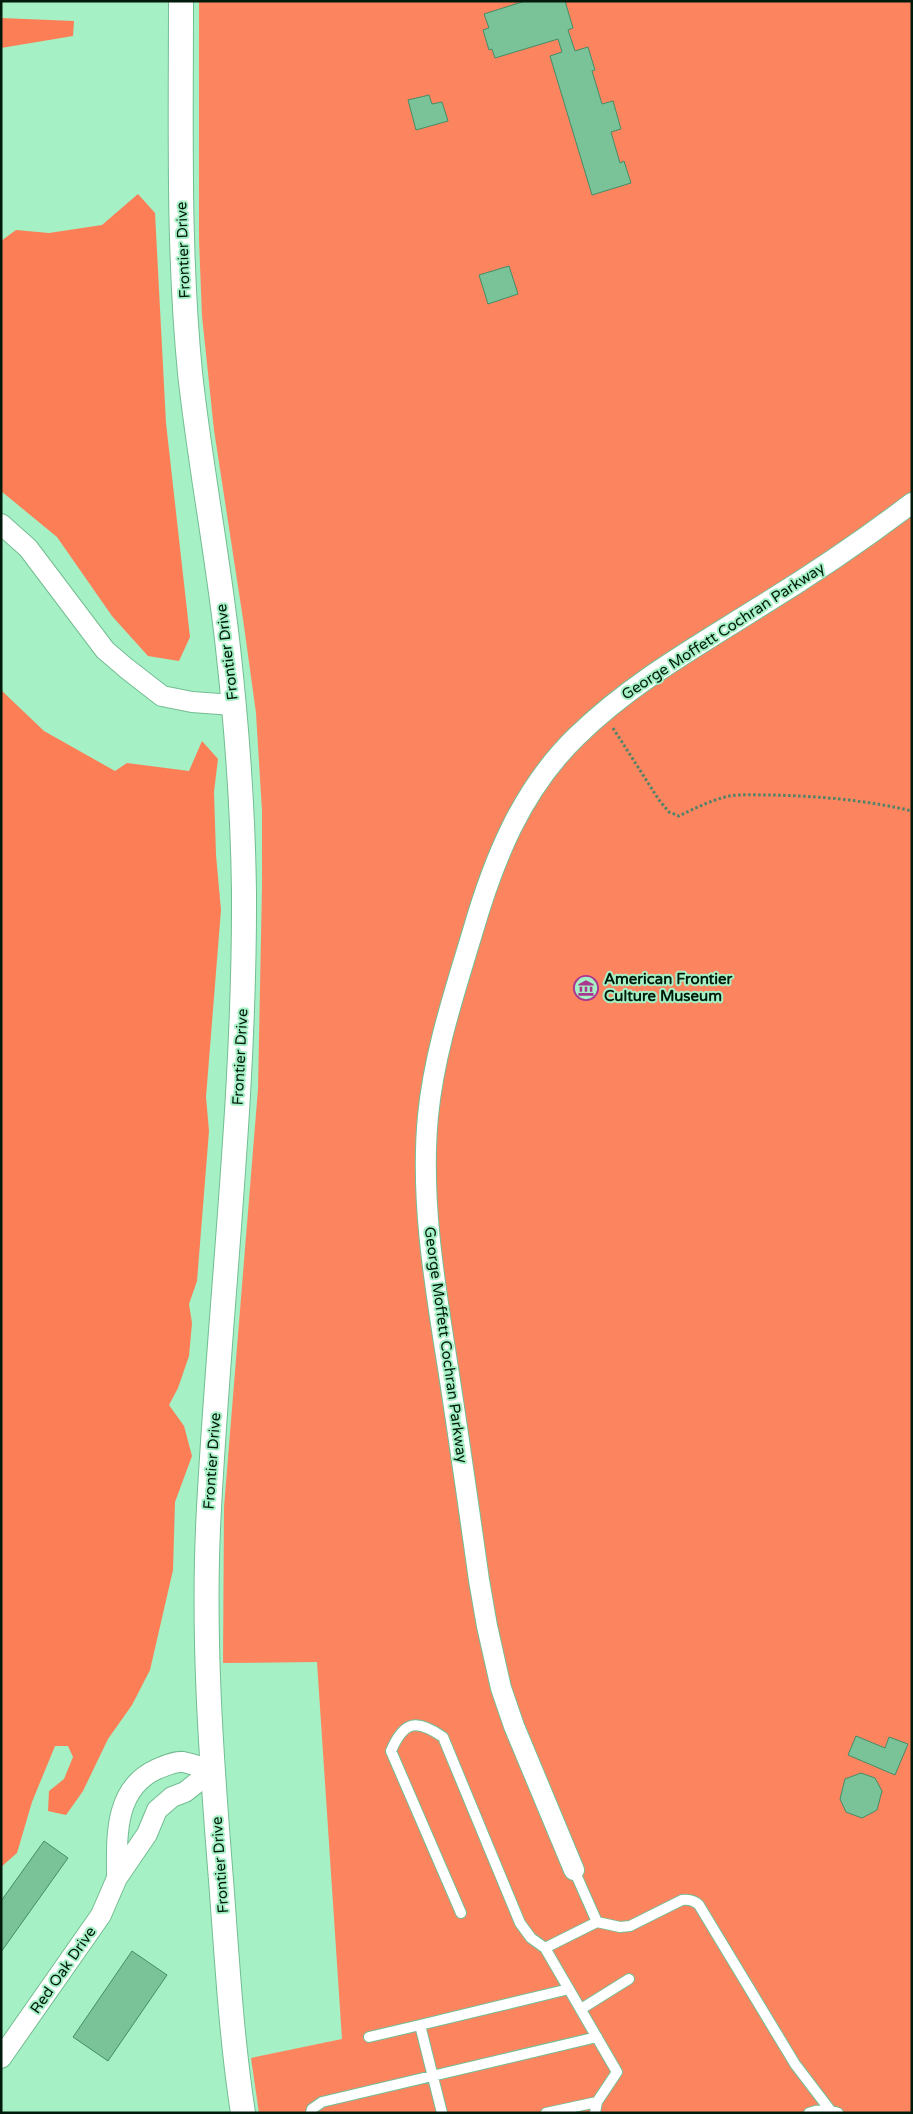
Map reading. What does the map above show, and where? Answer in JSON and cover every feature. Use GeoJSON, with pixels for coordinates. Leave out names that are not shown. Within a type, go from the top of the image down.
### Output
{"type":"FeatureCollection","features":[{"type":"Feature","properties":{"kind":"street","name":"Frontier Drive"},"geometry":{"type":"LineString","coordinates":[[181,1],[182,229],[186,321],[200,460],[228,646],[241,793],[244,976],[240,1075],[209,1511],[206,1598],[207,1676],[213,1770],[234,2043],[243,2113]]}},
{"type":"Feature","properties":{"kind":"street","name":"George Moffett Cochran Parkway"},"geometry":{"type":"LineString","coordinates":[[574,1870],[500,1688],[487,1626],[434,1281],[427,1196],[426,1143],[431,1090],[450,1009],[477,916],[499,854],[527,798],[545,770],[576,736],[602,713],[663,666],[802,580],[912,503]]}},
{"type":"Feature","properties":{"kind":"street"},"geometry":{"type":"LineString","coordinates":[[1,524],[28,548],[105,650],[126,668],[162,696],[192,702],[233,705]]}},
{"type":"Feature","properties":{"kind":"street","name":"Red Oak Drive"},"geometry":{"type":"LineString","coordinates":[[117,1878],[117,1827],[122,1810],[138,1782],[152,1771],[174,1763],[182,1762],[213,1770]]}},
{"type":"Feature","properties":{"kind":"street","name":"Red Oak Drive"},"geometry":{"type":"LineString","coordinates":[[1,2058],[101,1916],[117,1878],[147,1834],[158,1810],[172,1797],[185,1792],[213,1770]]}},
{"type":"Feature","properties":{"kind":"lane"},"geometry":{"type":"LineString","coordinates":[[460,1913],[391,1750],[398,1733],[410,1726],[428,1727],[443,1737],[520,1923],[531,1938],[545,1948],[617,2072],[597,2102],[595,2113]]}},
{"type":"Feature","properties":{"kind":"lane"},"geometry":{"type":"LineString","coordinates":[[574,1870],[597,1922]]}},
{"type":"Feature","properties":{"kind":"lane"},"geometry":{"type":"LineString","coordinates":[[545,1948],[597,1922],[620,1927],[630,1926],[682,1900],[695,1902],[795,2064],[834,2111]]}},
{"type":"Feature","properties":{"kind":"lane"},"geometry":{"type":"LineString","coordinates":[[580,2009],[629,1979]]}},
{"type":"Feature","properties":{"kind":"lane"},"geometry":{"type":"LineString","coordinates":[[369,2036],[569,1989]]}},
{"type":"Feature","properties":{"kind":"lane"},"geometry":{"type":"LineString","coordinates":[[420,2025],[442,2113]]}},
{"type":"Feature","properties":{"kind":"lane"},"geometry":{"type":"LineString","coordinates":[[311,2113],[312,2109],[322,2102],[597,2038]]}},
{"type":"Feature","properties":{"kind":"lane"},"geometry":{"type":"LineString","coordinates":[[546,2113],[597,2102]]}},
{"type":"Feature","properties":{"kind":"lane"},"geometry":{"type":"LineString","coordinates":[[809,2113],[815,2110],[834,2111]]}},
{"type":"Feature","properties":{"kind":"path"},"geometry":{"type":"LineString","coordinates":[[602,713],[659,800],[669,812],[679,816],[697,807],[729,796],[757,795],[824,797],[912,811]]}},
{"type":"Feature","properties":{"kind":"shaded area","name":"American Frontier Culture Museum"},"geometry":{"type":"Polygon","coordinates":[[[199,1],[912,1],[912,2113],[259,2113],[251,2058],[342,2039],[317,1662],[223,1663],[224,1507],[258,1089],[262,811],[256,713],[214,430],[202,316],[199,240],[199,1]]]}},
{"type":"Feature","properties":{"kind":"shaded area"},"geometry":{"type":"Polygon","coordinates":[[[1,18],[74,21],[73,36],[1,48],[1,18]]]}},
{"type":"Feature","properties":{"kind":"shaded area"},"geometry":{"type":"Polygon","coordinates":[[[138,194],[155,213],[166,423],[190,637],[179,661],[148,656],[112,616],[57,537],[1,491],[1,241],[16,230],[49,233],[102,225],[138,194]]]}},
{"type":"Feature","properties":{"kind":"shaded area"},"geometry":{"type":"Polygon","coordinates":[[[1,690],[44,731],[115,771],[127,763],[189,771],[202,741],[218,759],[214,792],[216,855],[221,910],[206,1097],[209,1131],[197,1281],[189,1304],[192,1323],[189,1356],[178,1388],[169,1405],[184,1426],[192,1456],[175,1502],[173,1570],[150,1670],[132,1705],[108,1739],[83,1791],[66,1815],[48,1811],[49,1791],[64,1779],[73,1757],[68,1746],[55,1746],[32,1802],[17,1853],[1,1867],[1,690]]]}},
{"type":"Feature","properties":{"kind":"building"},"geometry":{"type":"Polygon","coordinates":[[[525,1],[565,1],[573,28],[568,30],[575,51],[588,47],[595,70],[592,71],[602,104],[613,101],[621,129],[611,132],[620,163],[624,161],[631,183],[592,195],[550,56],[562,52],[558,39],[495,58],[492,49],[489,50],[483,30],[489,28],[484,14],[525,1]]]}},
{"type":"Feature","properties":{"kind":"building"},"geometry":{"type":"Polygon","coordinates":[[[429,95],[432,104],[442,102],[448,121],[416,130],[408,100],[429,95]]]}},
{"type":"Feature","properties":{"kind":"building"},"geometry":{"type":"Polygon","coordinates":[[[509,266],[518,294],[488,304],[479,275],[509,266]]]}},
{"type":"Feature","properties":{"kind":"building"},"geometry":{"type":"Polygon","coordinates":[[[856,1736],[885,1748],[889,1737],[908,1744],[895,1775],[848,1755],[856,1736]]]}},
{"type":"Feature","properties":{"kind":"building"},"geometry":{"type":"Polygon","coordinates":[[[861,1773],[875,1778],[882,1791],[877,1810],[862,1818],[846,1812],[840,1799],[845,1779],[861,1773]]]}},
{"type":"Feature","properties":{"kind":"building"},"geometry":{"type":"Polygon","coordinates":[[[44,1841],[68,1858],[1,1952],[1,1901],[44,1841]]]}},
{"type":"Feature","properties":{"kind":"building"},"geometry":{"type":"Polygon","coordinates":[[[132,1951],[167,1975],[108,2061],[73,2037],[132,1951]]]}},
{"type":"Feature","properties":{"kind":"place","name":"American Frontier Culture Museum"},"geometry":{"type":"Point","coordinates":[586,988]}}]}
